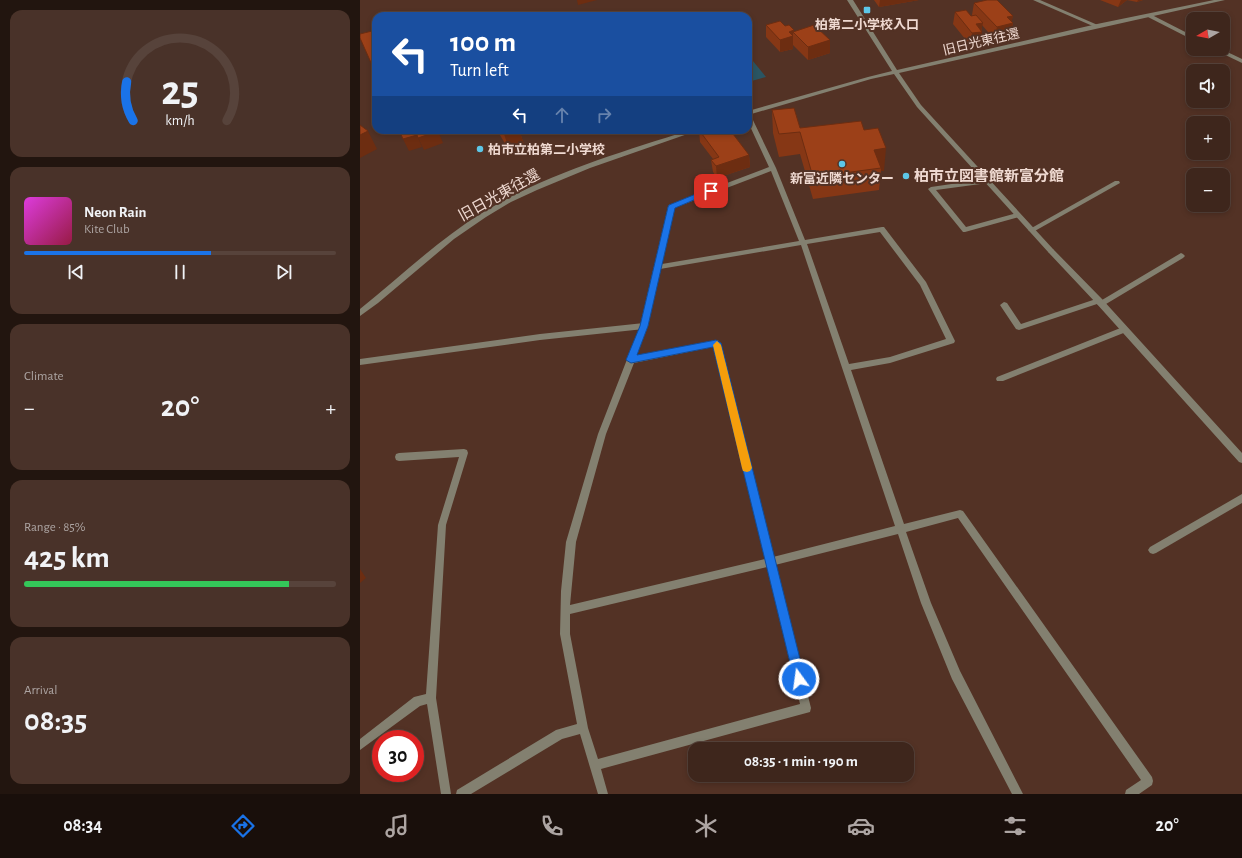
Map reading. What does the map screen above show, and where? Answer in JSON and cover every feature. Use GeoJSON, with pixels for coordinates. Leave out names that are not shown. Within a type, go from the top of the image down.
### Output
{"type":"FeatureCollection","features":[{"type":"Feature","properties":{"kind":"street"},"geometry":{"type":"LineString","coordinates":[[850,0],[895,72],[919,106],[1017,215],[1100,303],[1242,459]]}},
{"type":"Feature","properties":{"kind":"street"},"geometry":{"type":"LineString","coordinates":[[1036,0],[1097,26]]}},
{"type":"Feature","properties":{"kind":"street"},"geometry":{"type":"LineString","coordinates":[[1050,6],[1055,0]]}},
{"type":"Feature","properties":{"kind":"street","name":"旧日光東往還"},"geometry":{"type":"LineString","coordinates":[[752,112],[836,87],[895,72],[1097,26],[1222,0]]}},
{"type":"Feature","properties":{"kind":"street"},"geometry":{"type":"LineString","coordinates":[[1148,16],[1186,35]]}},
{"type":"Feature","properties":{"kind":"street"},"geometry":{"type":"LineString","coordinates":[[1230,55],[1242,61]]}},
{"type":"Feature","properties":{"kind":"street"},"geometry":{"type":"LineString","coordinates":[[752,124],[773,168],[803,242],[926,604],[956,675],[1018,794]]}},
{"type":"Feature","properties":{"kind":"street","name":"旧日光東往還"},"geometry":{"type":"LineString","coordinates":[[360,313],[461,231],[508,202],[563,176],[684,134]]}},
{"type":"Feature","properties":{"kind":"street"},"geometry":{"type":"LineString","coordinates":[[603,794],[583,728],[565,634],[565,611],[571,542],[602,434],[644,326],[672,207],[773,168]]}},
{"type":"Feature","properties":{"kind":"street"},"geometry":{"type":"LineString","coordinates":[[986,181],[931,189],[965,230],[1017,215]]}},
{"type":"Feature","properties":{"kind":"street"},"geometry":{"type":"LineString","coordinates":[[1031,230],[1117,183]]}},
{"type":"Feature","properties":{"kind":"street"},"geometry":{"type":"LineString","coordinates":[[659,267],[882,229],[923,284],[951,341],[890,360],[846,368]]}},
{"type":"Feature","properties":{"kind":"street"},"geometry":{"type":"LineString","coordinates":[[1004,305],[1019,327],[1100,303],[1181,256]]}},
{"type":"Feature","properties":{"kind":"street"},"geometry":{"type":"LineString","coordinates":[[360,362],[540,337],[644,326]]}},
{"type":"Feature","properties":{"kind":"street"},"geometry":{"type":"LineString","coordinates":[[1000,379],[1124,330]]}},
{"type":"Feature","properties":{"kind":"street"},"geometry":{"type":"LineString","coordinates":[[594,765],[806,708],[716,343],[631,360]]}},
{"type":"Feature","properties":{"kind":"street"},"geometry":{"type":"LineString","coordinates":[[399,457],[464,452],[442,525],[430,698],[446,794]]}},
{"type":"Feature","properties":{"kind":"street"},"geometry":{"type":"LineString","coordinates":[[1153,550],[1242,498]]}},
{"type":"Feature","properties":{"kind":"street"},"geometry":{"type":"LineString","coordinates":[[565,611],[901,530],[960,514],[1148,781],[1130,794]]}},
{"type":"Feature","properties":{"kind":"street"},"geometry":{"type":"LineString","coordinates":[[360,745],[418,701],[430,698]]}},
{"type":"Feature","properties":{"kind":"street"},"geometry":{"type":"LineString","coordinates":[[461,794],[560,734],[583,728]]}},
{"type":"Feature","properties":{"kind":"water"},"geometry":{"type":"Polygon","coordinates":[[[752,60],[766,77],[752,81],[752,60]]]}},
{"type":"Feature","properties":{"kind":"building"},"geometry":{"type":"Polygon","coordinates":[[[987,0],[997,0],[1013,16],[1007,17],[1013,23],[997,27],[974,3],[987,0]]]}},
{"type":"Feature","properties":{"kind":"building"},"geometry":{"type":"Polygon","coordinates":[[[966,10],[971,16],[976,15],[983,23],[976,24],[982,32],[972,33],[955,12],[966,10]]]}},
{"type":"Feature","properties":{"kind":"building"},"geometry":{"type":"Polygon","coordinates":[[[780,21],[785,26],[789,25],[794,30],[789,32],[793,36],[780,40],[766,25],[780,21]]]}},
{"type":"Feature","properties":{"kind":"building"},"geometry":{"type":"Polygon","coordinates":[[[814,25],[830,40],[808,47],[793,32],[814,25]]]}},
{"type":"Feature","properties":{"kind":"building"},"geometry":{"type":"Polygon","coordinates":[[[372,31],[372,65],[360,38],[360,34],[372,31]]]}},
{"type":"Feature","properties":{"kind":"building"},"geometry":{"type":"Polygon","coordinates":[[[794,108],[800,128],[861,121],[864,130],[878,128],[886,148],[874,150],[881,168],[813,177],[800,132],[779,134],[772,110],[794,108]]]}},
{"type":"Feature","properties":{"kind":"building"},"geometry":{"type":"Polygon","coordinates":[[[360,125],[368,131],[360,135],[360,125]]]}},
{"type":"Feature","properties":{"kind":"building"},"geometry":{"type":"Polygon","coordinates":[[[401,134],[429,134],[418,138],[417,135],[403,139],[401,134]]]}},
{"type":"Feature","properties":{"kind":"building"},"geometry":{"type":"Polygon","coordinates":[[[702,134],[733,134],[749,155],[716,166],[711,160],[719,157],[702,134]]]}},
{"type":"Feature","properties":{"kind":"slow traffic"},"geometry":{"type":"LineString","coordinates":[[717,345],[747,468]]}},
{"type":"Feature","properties":{"kind":"place","name":"柏第二小学校入口"},"geometry":{"type":"Point","coordinates":[867,10]}},
{"type":"Feature","properties":{"kind":"place","name":"柏市立柏第二小学校"},"geometry":{"type":"Point","coordinates":[480,149]}},
{"type":"Feature","properties":{"kind":"place","name":"新富近隣センター"},"geometry":{"type":"Point","coordinates":[842,164]}},
{"type":"Feature","properties":{"kind":"place","name":"柏市立図書館新富分館"},"geometry":{"type":"Point","coordinates":[906,176]}},
{"type":"Feature","properties":{"kind":"route"},"geometry":{"type":"LineString","coordinates":[[711,191],[672,207],[644,326],[631,360],[716,343],[799,679]]}}]}
